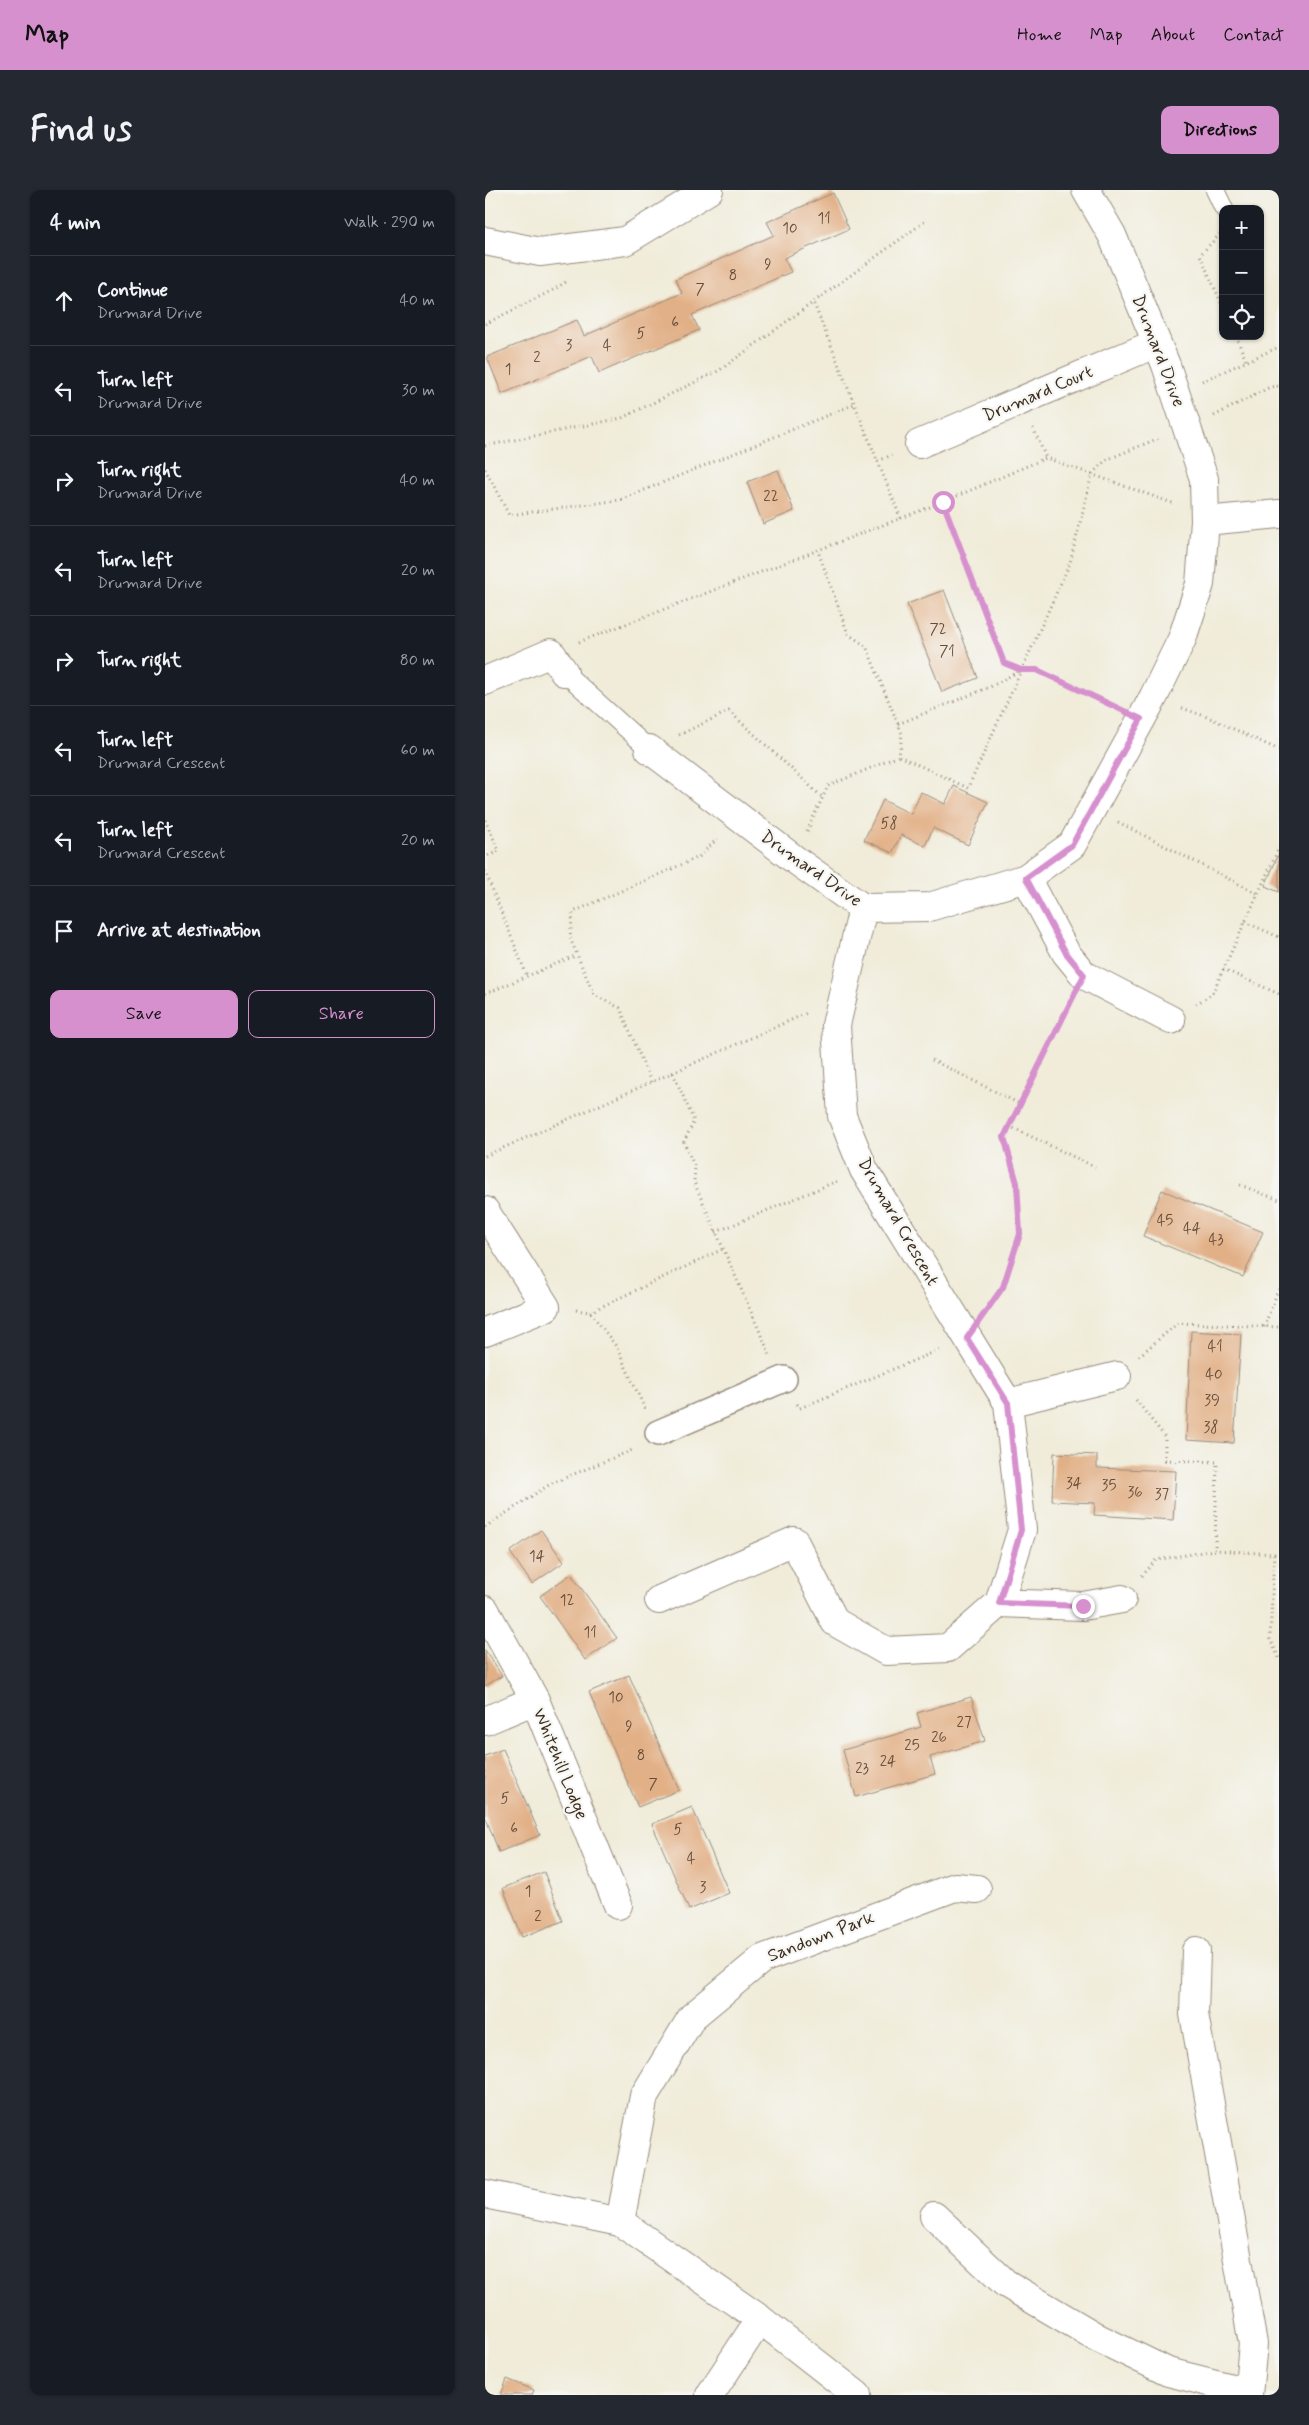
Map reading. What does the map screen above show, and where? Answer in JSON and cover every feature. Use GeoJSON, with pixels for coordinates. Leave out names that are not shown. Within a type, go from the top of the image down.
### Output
{"type":"FeatureCollection","features":[{"type":"Feature","properties":{"kind":"street"},"geometry":{"type":"LineString","coordinates":[[485,241],[540,252],[625,241],[709,190]]}},
{"type":"Feature","properties":{"kind":"street","name":"Drumard Drive"},"geometry":{"type":"LineString","coordinates":[[649,749],[794,859],[863,908],[929,907],[1026,878],[1072,845],[1094,809],[1182,639],[1201,584],[1205,521],[1204,479],[1175,393],[1157,343],[1113,236],[1086,190]]}},
{"type":"Feature","properties":{"kind":"street","name":"Drumard Court"},"geometry":{"type":"LineString","coordinates":[[919,444],[1157,343]]}},
{"type":"Feature","properties":{"kind":"street"},"geometry":{"type":"LineString","coordinates":[[1205,521],[1279,514]]}},
{"type":"Feature","properties":{"kind":"street"},"geometry":{"type":"LineString","coordinates":[[485,681],[557,662]]}},
{"type":"Feature","properties":{"kind":"street"},"geometry":{"type":"LineString","coordinates":[[1026,878],[1066,953],[1084,975],[1171,1020]]}},
{"type":"Feature","properties":{"kind":"street","name":"Drumard Crescent"},"geometry":{"type":"LineString","coordinates":[[863,908],[836,1025],[842,1116],[864,1170],[1008,1403],[1021,1530],[999,1603]]}},
{"type":"Feature","properties":{"kind":"street"},"geometry":{"type":"LineString","coordinates":[[485,1211],[546,1306],[485,1332]]}},
{"type":"Feature","properties":{"kind":"street"},"geometry":{"type":"LineString","coordinates":[[1008,1403],[1117,1376]]}},
{"type":"Feature","properties":{"kind":"street"},"geometry":{"type":"LineString","coordinates":[[658,1434],[784,1379]]}},
{"type":"Feature","properties":{"kind":"street"},"geometry":{"type":"LineString","coordinates":[[659,1600],[794,1542],[835,1622],[886,1651],[948,1648],[999,1603],[1083,1606],[1122,1599]]}},
{"type":"Feature","properties":{"kind":"street","name":"Whitehill Lodge"},"geometry":{"type":"LineString","coordinates":[[485,1610],[535,1700],[618,1905]]}},
{"type":"Feature","properties":{"kind":"street","name":"Whitehill Lodge"},"geometry":{"type":"LineString","coordinates":[[485,1722],[535,1700]]}},
{"type":"Feature","properties":{"kind":"street","name":"Sandown Park"},"geometry":{"type":"LineString","coordinates":[[620,2222],[644,2096],[692,2017],[763,1959],[955,1887],[977,1890]]}},
{"type":"Feature","properties":{"kind":"street"},"geometry":{"type":"LineString","coordinates":[[935,2216],[1005,2283],[1098,2338],[1168,2372],[1248,2394],[1253,2344],[1194,2014],[1196,1951]]}},
{"type":"Feature","properties":{"kind":"street"},"geometry":{"type":"LineString","coordinates":[[485,2194],[620,2222],[760,2319],[857,2395]]}},
{"type":"Feature","properties":{"kind":"street"},"geometry":{"type":"LineString","coordinates":[[710,2395],[760,2319]]}},
{"type":"Feature","properties":{"kind":"lane"},"geometry":{"type":"LineString","coordinates":[[1215,190],[1222,205]]}},
{"type":"Feature","properties":{"kind":"lane"},"geometry":{"type":"LineString","coordinates":[[557,662],[649,749]]}},
{"type":"Feature","properties":{"kind":"path"},"geometry":{"type":"LineString","coordinates":[[485,446],[622,418],[720,370],[814,304],[924,222]]}},
{"type":"Feature","properties":{"kind":"path"},"geometry":{"type":"LineString","coordinates":[[1219,235],[1199,255],[1219,298]]}},
{"type":"Feature","properties":{"kind":"path"},"geometry":{"type":"LineString","coordinates":[[485,324],[555,290],[570,279]]}},
{"type":"Feature","properties":{"kind":"path"},"geometry":{"type":"LineString","coordinates":[[814,304],[901,519]]}},
{"type":"Feature","properties":{"kind":"path"},"geometry":{"type":"LineString","coordinates":[[1237,340],[1246,361]]}},
{"type":"Feature","properties":{"kind":"path"},"geometry":{"type":"LineString","coordinates":[[1175,393],[1279,346]]}},
{"type":"Feature","properties":{"kind":"path"},"geometry":{"type":"LineString","coordinates":[[794,859],[828,786],[899,756],[968,788],[1070,563],[1092,474],[1106,460],[1217,415],[1270,387],[1279,386]]}},
{"type":"Feature","properties":{"kind":"path"},"geometry":{"type":"LineString","coordinates":[[485,469],[509,516],[620,500],[855,404]]}},
{"type":"Feature","properties":{"kind":"path"},"geometry":{"type":"LineString","coordinates":[[557,662],[818,551],[943,502],[1046,458],[1179,505],[1205,521]]}},
{"type":"Feature","properties":{"kind":"path"},"geometry":{"type":"LineString","coordinates":[[943,502],[1004,663],[1021,670],[1037,670],[1147,709],[1210,718],[1279,750]]}},
{"type":"Feature","properties":{"kind":"path"},"geometry":{"type":"LineString","coordinates":[[818,551],[848,634],[866,646],[902,734],[899,756]]}},
{"type":"Feature","properties":{"kind":"path"},"geometry":{"type":"LineString","coordinates":[[898,724],[990,687],[1021,670]]}},
{"type":"Feature","properties":{"kind":"path"},"geometry":{"type":"LineString","coordinates":[[649,749],[729,712],[823,798]]}},
{"type":"Feature","properties":{"kind":"path"},"geometry":{"type":"LineString","coordinates":[[1094,809],[1258,894]]}},
{"type":"Feature","properties":{"kind":"path"},"geometry":{"type":"LineString","coordinates":[[651,1082],[619,1008],[594,995],[570,938],[573,912],[699,857],[739,818]]}},
{"type":"Feature","properties":{"kind":"path"},"geometry":{"type":"LineString","coordinates":[[485,820],[499,851],[485,857]]}},
{"type":"Feature","properties":{"kind":"path"},"geometry":{"type":"LineString","coordinates":[[1171,1020],[1212,994],[1279,848]]}},
{"type":"Feature","properties":{"kind":"path"},"geometry":{"type":"LineString","coordinates":[[485,871],[527,976]]}},
{"type":"Feature","properties":{"kind":"path"},"geometry":{"type":"LineString","coordinates":[[1245,922],[1279,937]]}},
{"type":"Feature","properties":{"kind":"path"},"geometry":{"type":"LineString","coordinates":[[485,994],[577,955]]}},
{"type":"Feature","properties":{"kind":"path"},"geometry":{"type":"LineString","coordinates":[[1223,969],[1279,994]]}},
{"type":"Feature","properties":{"kind":"path"},"geometry":{"type":"LineString","coordinates":[[673,1073],[694,1121],[684,1142],[695,1168],[694,1182],[770,1356],[800,1408],[967,1338],[1003,1287],[1020,1234],[1017,1183],[1004,1137],[1084,975]]}},
{"type":"Feature","properties":{"kind":"path"},"geometry":{"type":"LineString","coordinates":[[485,1156],[842,999]]}},
{"type":"Feature","properties":{"kind":"path"},"geometry":{"type":"LineString","coordinates":[[933,1060],[1020,1104]]}},
{"type":"Feature","properties":{"kind":"path"},"geometry":{"type":"LineString","coordinates":[[1009,1126],[1095,1167]]}},
{"type":"Feature","properties":{"kind":"path"},"geometry":{"type":"LineString","coordinates":[[716,1232],[864,1170]]}},
{"type":"Feature","properties":{"kind":"path"},"geometry":{"type":"LineString","coordinates":[[1240,1185],[1279,1200]]}},
{"type":"Feature","properties":{"kind":"path"},"geometry":{"type":"LineString","coordinates":[[546,1306],[590,1312],[723,1249]]}},
{"type":"Feature","properties":{"kind":"path"},"geometry":{"type":"LineString","coordinates":[[1264,1327],[1279,1288]]}},
{"type":"Feature","properties":{"kind":"path"},"geometry":{"type":"LineString","coordinates":[[485,1527],[552,1483],[646,1444],[658,1434],[616,1346],[590,1312]]}},
{"type":"Feature","properties":{"kind":"path"},"geometry":{"type":"LineString","coordinates":[[1215,1550],[1217,1462],[1165,1460],[1165,1437],[1117,1376],[1178,1323],[1279,1327]]}},
{"type":"Feature","properties":{"kind":"path"},"geometry":{"type":"LineString","coordinates":[[1122,1599],[1156,1560],[1215,1550],[1273,1554],[1270,1639],[1279,1658]]}},
{"type":"Feature","properties":{"kind":"building"},"geometry":{"type":"Polygon","coordinates":[[[833,193],[849,229],[784,258],[791,272],[692,315],[699,330],[599,373],[592,356],[502,394],[487,357],[577,320],[584,336],[682,293],[676,279],[774,235],[767,222],[833,193]]]}},
{"type":"Feature","properties":{"kind":"building"},"geometry":{"type":"Polygon","coordinates":[[[778,470],[794,511],[763,524],[747,482],[778,470]]]}},
{"type":"Feature","properties":{"kind":"building"},"geometry":{"type":"Polygon","coordinates":[[[944,590],[978,678],[942,692],[907,604],[944,590]]]}},
{"type":"Feature","properties":{"kind":"building"},"geometry":{"type":"Polygon","coordinates":[[[954,786],[988,802],[968,845],[933,828],[925,846],[901,835],[892,853],[864,840],[883,800],[911,814],[921,792],[945,804],[954,786]]]}},
{"type":"Feature","properties":{"kind":"building"},"geometry":{"type":"Polygon","coordinates":[[[1279,853],[1279,892],[1265,886],[1279,853]]]}},
{"type":"Feature","properties":{"kind":"building"},"geometry":{"type":"Polygon","coordinates":[[[1162,1190],[1263,1232],[1243,1277],[1143,1236],[1162,1190]]]}},
{"type":"Feature","properties":{"kind":"building"},"geometry":{"type":"Polygon","coordinates":[[[1191,1331],[1241,1334],[1234,1443],[1186,1440],[1191,1331]]]}},
{"type":"Feature","properties":{"kind":"building"},"geometry":{"type":"Polygon","coordinates":[[[1054,1453],[1097,1455],[1097,1468],[1176,1471],[1173,1520],[1094,1515],[1095,1503],[1052,1501],[1054,1453]]]}},
{"type":"Feature","properties":{"kind":"building"},"geometry":{"type":"Polygon","coordinates":[[[541,1530],[564,1562],[532,1584],[510,1552],[541,1530]]]}},
{"type":"Feature","properties":{"kind":"building"},"geometry":{"type":"Polygon","coordinates":[[[571,1574],[617,1638],[585,1660],[540,1596],[571,1574]]]}},
{"type":"Feature","properties":{"kind":"building"},"geometry":{"type":"Polygon","coordinates":[[[485,1650],[502,1676],[485,1686],[485,1650]]]}},
{"type":"Feature","properties":{"kind":"building"},"geometry":{"type":"Polygon","coordinates":[[[629,1675],[679,1790],[638,1807],[589,1692],[629,1675]]]}},
{"type":"Feature","properties":{"kind":"building"},"geometry":{"type":"Polygon","coordinates":[[[971,1697],[985,1741],[930,1757],[935,1774],[856,1797],[843,1750],[921,1727],[917,1713],[971,1697]]]}},
{"type":"Feature","properties":{"kind":"building"},"geometry":{"type":"Polygon","coordinates":[[[503,1749],[540,1835],[499,1852],[485,1816],[485,1756],[503,1749]]]}},
{"type":"Feature","properties":{"kind":"building"},"geometry":{"type":"Polygon","coordinates":[[[692,1807],[729,1893],[689,1910],[652,1824],[692,1807]]]}},
{"type":"Feature","properties":{"kind":"building"},"geometry":{"type":"Polygon","coordinates":[[[544,1872],[563,1921],[522,1937],[503,1888],[544,1872]]]}},
{"type":"Feature","properties":{"kind":"building"},"geometry":{"type":"Polygon","coordinates":[[[507,2379],[534,2390],[532,2395],[501,2395],[507,2379]]]}},
{"type":"Feature","properties":{"kind":"route"},"geometry":{"type":"LineString","coordinates":[[943,502],[1004,663],[1021,670],[1037,670],[1141,719],[1094,809],[1072,845],[1026,878],[1066,953],[1084,975],[1004,1137],[1017,1183],[1020,1234],[1003,1287],[967,1338],[1008,1403],[1021,1530],[999,1603],[1083,1606]]}}]}
